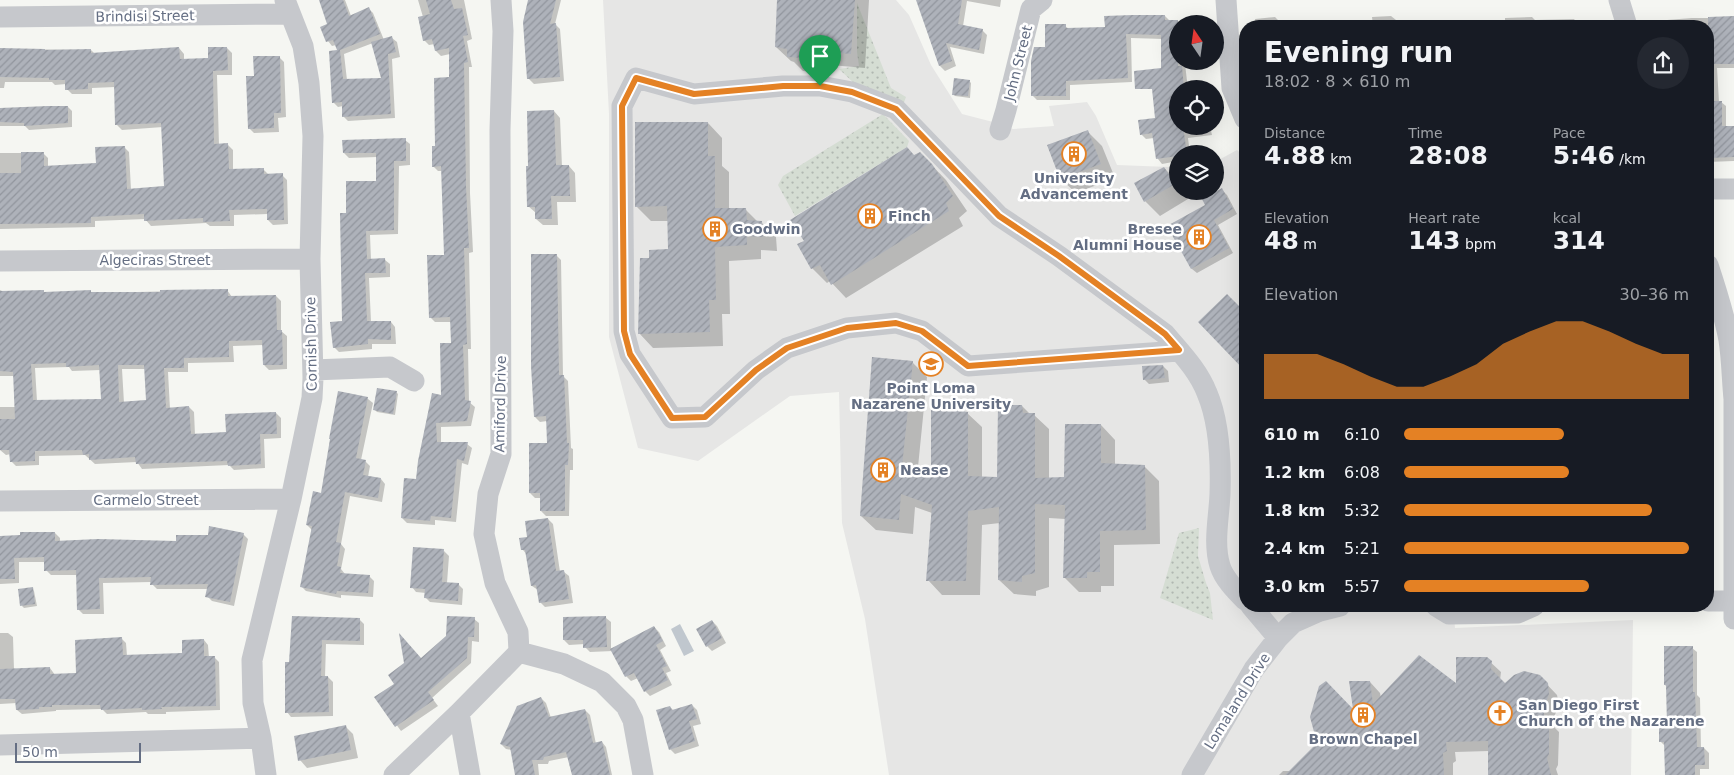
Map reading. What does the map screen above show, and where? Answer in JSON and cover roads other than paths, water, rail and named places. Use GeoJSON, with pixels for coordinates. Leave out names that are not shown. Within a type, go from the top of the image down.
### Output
{"type":"FeatureCollection","features":[{"type":"Feature","properties":{"kind":"street","name":"Amiford Drive"},"geometry":{"type":"LineString","coordinates":[[500,0],[503,31],[500,130],[501,454],[488,494],[484,534],[496,583],[518,632],[519,652]]}},
{"type":"Feature","properties":{"kind":"street","name":"John Street"},"geometry":{"type":"LineString","coordinates":[[1000,130],[1031,9],[1042,0]]}},
{"type":"Feature","properties":{"kind":"street"},"geometry":{"type":"LineString","coordinates":[[1226,0],[1232,88],[1239,105]]}},
{"type":"Feature","properties":{"kind":"street"},"geometry":{"type":"LineString","coordinates":[[1619,0],[1625,20]]}},
{"type":"Feature","properties":{"kind":"street","name":"Brindisi Street"},"geometry":{"type":"LineString","coordinates":[[0,17],[287,7]]}},
{"type":"Feature","properties":{"kind":"street","name":"Cornish Drive"},"geometry":{"type":"LineString","coordinates":[[266,775],[261,738],[253,703],[252,660],[291,499],[312,398],[313,370],[310,258],[313,136],[309,83],[303,46],[287,7]]}},
{"type":"Feature","properties":{"kind":"street"},"geometry":{"type":"LineString","coordinates":[[1179,350],[968,366],[922,331],[896,323],[847,328],[787,348],[756,370],[705,417],[672,418],[630,354],[624,331],[622,106],[636,78],[694,94],[783,86],[820,86],[852,92],[896,109],[999,216],[1059,256],[1159,330],[1179,350],[1196,370],[1207,393],[1214,418],[1219,464],[1220,494],[1217,541],[1220,567],[1239,594]]}},
{"type":"Feature","properties":{"kind":"street"},"geometry":{"type":"LineString","coordinates":[[1714,190],[1734,189]]}},
{"type":"Feature","properties":{"kind":"street","name":"Algeciras Street"},"geometry":{"type":"LineString","coordinates":[[0,261],[310,258]]}},
{"type":"Feature","properties":{"kind":"street"},"geometry":{"type":"LineString","coordinates":[[1714,285],[1729,341],[1734,399],[1734,619]]}},
{"type":"Feature","properties":{"kind":"street"},"geometry":{"type":"LineString","coordinates":[[313,370],[390,367],[414,381]]}},
{"type":"Feature","properties":{"kind":"street","name":"Carmelo Street"},"geometry":{"type":"LineString","coordinates":[[0,502],[291,499]]}},
{"type":"Feature","properties":{"kind":"street"},"geometry":{"type":"LineString","coordinates":[[1714,600],[1734,601]]}},
{"type":"Feature","properties":{"kind":"street"},"geometry":{"type":"LineString","coordinates":[[1256,612],[1278,638]]}},
{"type":"Feature","properties":{"kind":"street","name":"Lomaland Drive"},"geometry":{"type":"LineString","coordinates":[[1192,775],[1254,669],[1278,638],[1293,623],[1318,612]]}},
{"type":"Feature","properties":{"kind":"street"},"geometry":{"type":"LineString","coordinates":[[1446,612],[1449,614],[1518,614],[1522,612]]}},
{"type":"Feature","properties":{"kind":"street"},"geometry":{"type":"LineString","coordinates":[[394,775],[519,652],[564,664],[602,682],[626,706],[633,720],[643,775]]}},
{"type":"Feature","properties":{"kind":"street"},"geometry":{"type":"LineString","coordinates":[[459,713],[470,775]]}},
{"type":"Feature","properties":{"kind":"street"},"geometry":{"type":"LineString","coordinates":[[0,745],[261,738]]}},
{"type":"Feature","properties":{"kind":"place","name":"University Advancement"},"geometry":{"type":"Point","coordinates":[1074,154]}},
{"type":"Feature","properties":{"kind":"place","name":"Finch"},"geometry":{"type":"Point","coordinates":[870,216]}},
{"type":"Feature","properties":{"kind":"place","name":"Goodwin"},"geometry":{"type":"Point","coordinates":[715,229]}},
{"type":"Feature","properties":{"kind":"place","name":"Bresee Alumni House"},"geometry":{"type":"Point","coordinates":[1199,237]}},
{"type":"Feature","properties":{"kind":"place","name":"Point Loma Nazarene University"},"geometry":{"type":"Point","coordinates":[931,364]}},
{"type":"Feature","properties":{"kind":"place","name":"Nease"},"geometry":{"type":"Point","coordinates":[883,470]}},
{"type":"Feature","properties":{"kind":"place","name":"San Diego First Church of the Nazarene"},"geometry":{"type":"Point","coordinates":[1500,713]}},
{"type":"Feature","properties":{"kind":"place","name":"Brown Chapel"},"geometry":{"type":"Point","coordinates":[1363,715]}}]}
